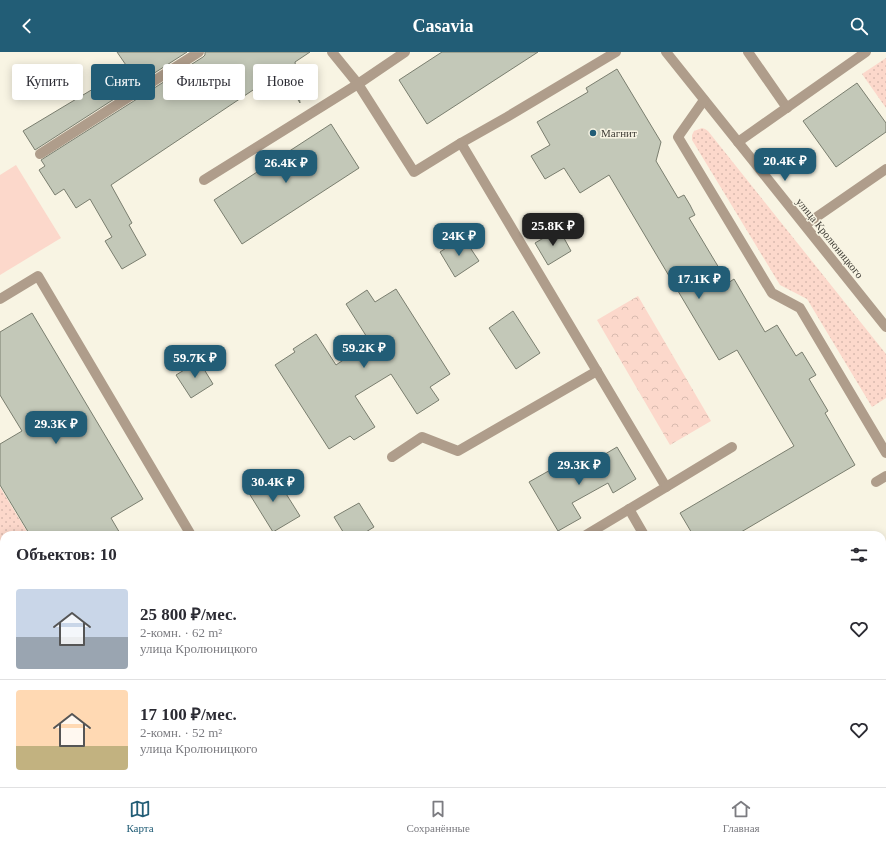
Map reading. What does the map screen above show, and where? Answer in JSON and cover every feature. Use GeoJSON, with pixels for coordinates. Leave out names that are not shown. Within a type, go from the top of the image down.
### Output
{"type":"FeatureCollection","features":[{"type":"Feature","properties":{"kind":"street"},"geometry":{"type":"LineString","coordinates":[[40,154],[199,52]]}},
{"type":"Feature","properties":{"kind":"street"},"geometry":{"type":"LineString","coordinates":[[332,52],[358,84],[414,172],[616,52]]}},
{"type":"Feature","properties":{"kind":"street"},"geometry":{"type":"LineString","coordinates":[[204,180],[358,84],[405,52]]}},
{"type":"Feature","properties":{"kind":"street","name":"улица Кролюницкого"},"geometry":{"type":"LineString","coordinates":[[666,52],[886,327]]}},
{"type":"Feature","properties":{"kind":"street"},"geometry":{"type":"LineString","coordinates":[[748,52],[787,108]]}},
{"type":"Feature","properties":{"kind":"street"},"geometry":{"type":"LineString","coordinates":[[738,142],[866,52]]}},
{"type":"Feature","properties":{"kind":"street"},"geometry":{"type":"LineString","coordinates":[[704,100],[678,137],[772,293],[800,308],[886,453]]}},
{"type":"Feature","properties":{"kind":"street"},"geometry":{"type":"LineString","coordinates":[[461,143],[666,487]]}},
{"type":"Feature","properties":{"kind":"street"},"geometry":{"type":"LineString","coordinates":[[805,225],[886,169]]}},
{"type":"Feature","properties":{"kind":"street"},"geometry":{"type":"LineString","coordinates":[[0,299],[38,276],[189,531]]}},
{"type":"Feature","properties":{"kind":"street"},"geometry":{"type":"LineString","coordinates":[[392,457],[422,437],[458,451],[597,371]]}},
{"type":"Feature","properties":{"kind":"street"},"geometry":{"type":"LineString","coordinates":[[593,531],[732,447]]}},
{"type":"Feature","properties":{"kind":"street"},"geometry":{"type":"LineString","coordinates":[[876,482],[886,476]]}},
{"type":"Feature","properties":{"kind":"street"},"geometry":{"type":"LineString","coordinates":[[629,509],[642,531]]}},
{"type":"Feature","properties":{"kind":"green space"},"geometry":{"type":"Polygon","coordinates":[[[886,58],[886,108],[862,74],[886,58]]]}},
{"type":"Feature","properties":{"kind":"green space"},"geometry":{"type":"Polygon","coordinates":[[[702,128],[708,131],[886,354],[886,398],[872,407],[807,299],[780,285],[692,140],[694,131],[702,128]]]}},
{"type":"Feature","properties":{"kind":"green space"},"geometry":{"type":"Polygon","coordinates":[[[16,165],[61,238],[0,275],[0,175],[16,165]]]}},
{"type":"Feature","properties":{"kind":"green space"},"geometry":{"type":"Polygon","coordinates":[[[638,296],[711,421],[670,445],[597,320],[638,296]]]}},
{"type":"Feature","properties":{"kind":"green space"},"geometry":{"type":"Polygon","coordinates":[[[0,487],[27,531],[0,531],[0,487]]]}},
{"type":"Feature","properties":{"kind":"building"},"geometry":{"type":"Polygon","coordinates":[[[117,52],[187,52],[168,64],[163,64],[163,67],[155,73],[155,64],[125,64],[117,52]]]}},
{"type":"Feature","properties":{"kind":"building"},"geometry":{"type":"Polygon","coordinates":[[[205,52],[310,52],[295,62],[295,64],[253,64],[253,90],[245,95],[245,64],[192,64],[205,55],[205,52]]]}},
{"type":"Feature","properties":{"kind":"building"},"geometry":{"type":"Polygon","coordinates":[[[442,52],[538,52],[427,124],[399,80],[442,52]]]}},
{"type":"Feature","properties":{"kind":"building"},"geometry":{"type":"Polygon","coordinates":[[[617,69],[661,142],[656,161],[678,198],[684,195],[690,205],[695,215],[689,218],[728,283],[734,279],[765,332],[777,325],[796,356],[802,352],[816,375],[809,379],[828,411],[825,413],[855,465],[743,531],[691,531],[680,513],[794,446],[737,350],[719,360],[609,175],[580,193],[564,168],[545,179],[531,156],[550,145],[537,122],[588,92],[586,88],[617,69]]]}},
{"type":"Feature","properties":{"kind":"building"},"geometry":{"type":"Polygon","coordinates":[[[163,82],[163,100],[238,100],[111,185],[132,223],[129,225],[146,255],[122,269],[105,241],[112,237],[90,199],[76,208],[64,189],[55,195],[39,170],[45,166],[41,160],[135,100],[155,100],[155,88],[163,82]]]}},
{"type":"Feature","properties":{"kind":"building"},"geometry":{"type":"Polygon","coordinates":[[[857,83],[886,123],[886,132],[836,167],[803,121],[857,83]]]}},
{"type":"Feature","properties":{"kind":"building"},"geometry":{"type":"Polygon","coordinates":[[[91,90],[91,100],[113,100],[35,150],[23,131],[75,100],[83,100],[83,95],[91,90]]]}},
{"type":"Feature","properties":{"kind":"building"},"geometry":{"type":"Polygon","coordinates":[[[331,124],[359,168],[242,244],[214,200],[331,124]]]}},
{"type":"Feature","properties":{"kind":"building"},"geometry":{"type":"Polygon","coordinates":[[[559,229],[571,251],[548,265],[535,243],[559,229]]]}},
{"type":"Feature","properties":{"kind":"building"},"geometry":{"type":"Polygon","coordinates":[[[463,237],[479,261],[455,277],[440,252],[463,237]]]}},
{"type":"Feature","properties":{"kind":"building"},"geometry":{"type":"Polygon","coordinates":[[[396,289],[450,374],[430,387],[439,400],[417,414],[391,374],[355,396],[375,427],[354,440],[350,436],[329,449],[275,365],[295,352],[293,349],[316,334],[336,365],[370,342],[346,304],[367,290],[375,302],[396,289]]]}},
{"type":"Feature","properties":{"kind":"building"},"geometry":{"type":"Polygon","coordinates":[[[513,311],[540,353],[516,369],[489,328],[513,311]]]}},
{"type":"Feature","properties":{"kind":"building"},"geometry":{"type":"Polygon","coordinates":[[[32,313],[143,499],[111,518],[119,531],[28,531],[0,485],[0,444],[22,431],[0,395],[0,332],[32,313]]]}},
{"type":"Feature","properties":{"kind":"building"},"geometry":{"type":"Polygon","coordinates":[[[199,361],[213,384],[191,398],[176,375],[199,361]]]}},
{"type":"Feature","properties":{"kind":"building"},"geometry":{"type":"Polygon","coordinates":[[[617,447],[636,479],[613,493],[608,483],[572,503],[581,518],[558,531],[529,482],[561,464],[568,476],[617,447]]]}},
{"type":"Feature","properties":{"kind":"building"},"geometry":{"type":"Polygon","coordinates":[[[273,473],[300,516],[272,531],[247,490],[273,473]]]}},
{"type":"Feature","properties":{"kind":"building"},"geometry":{"type":"Polygon","coordinates":[[[359,503],[374,527],[368,531],[343,531],[334,517],[359,503]]]}},
{"type":"Feature","properties":{"kind":"place","name":"Магнит"},"geometry":{"type":"Point","coordinates":[593,133]}}]}
